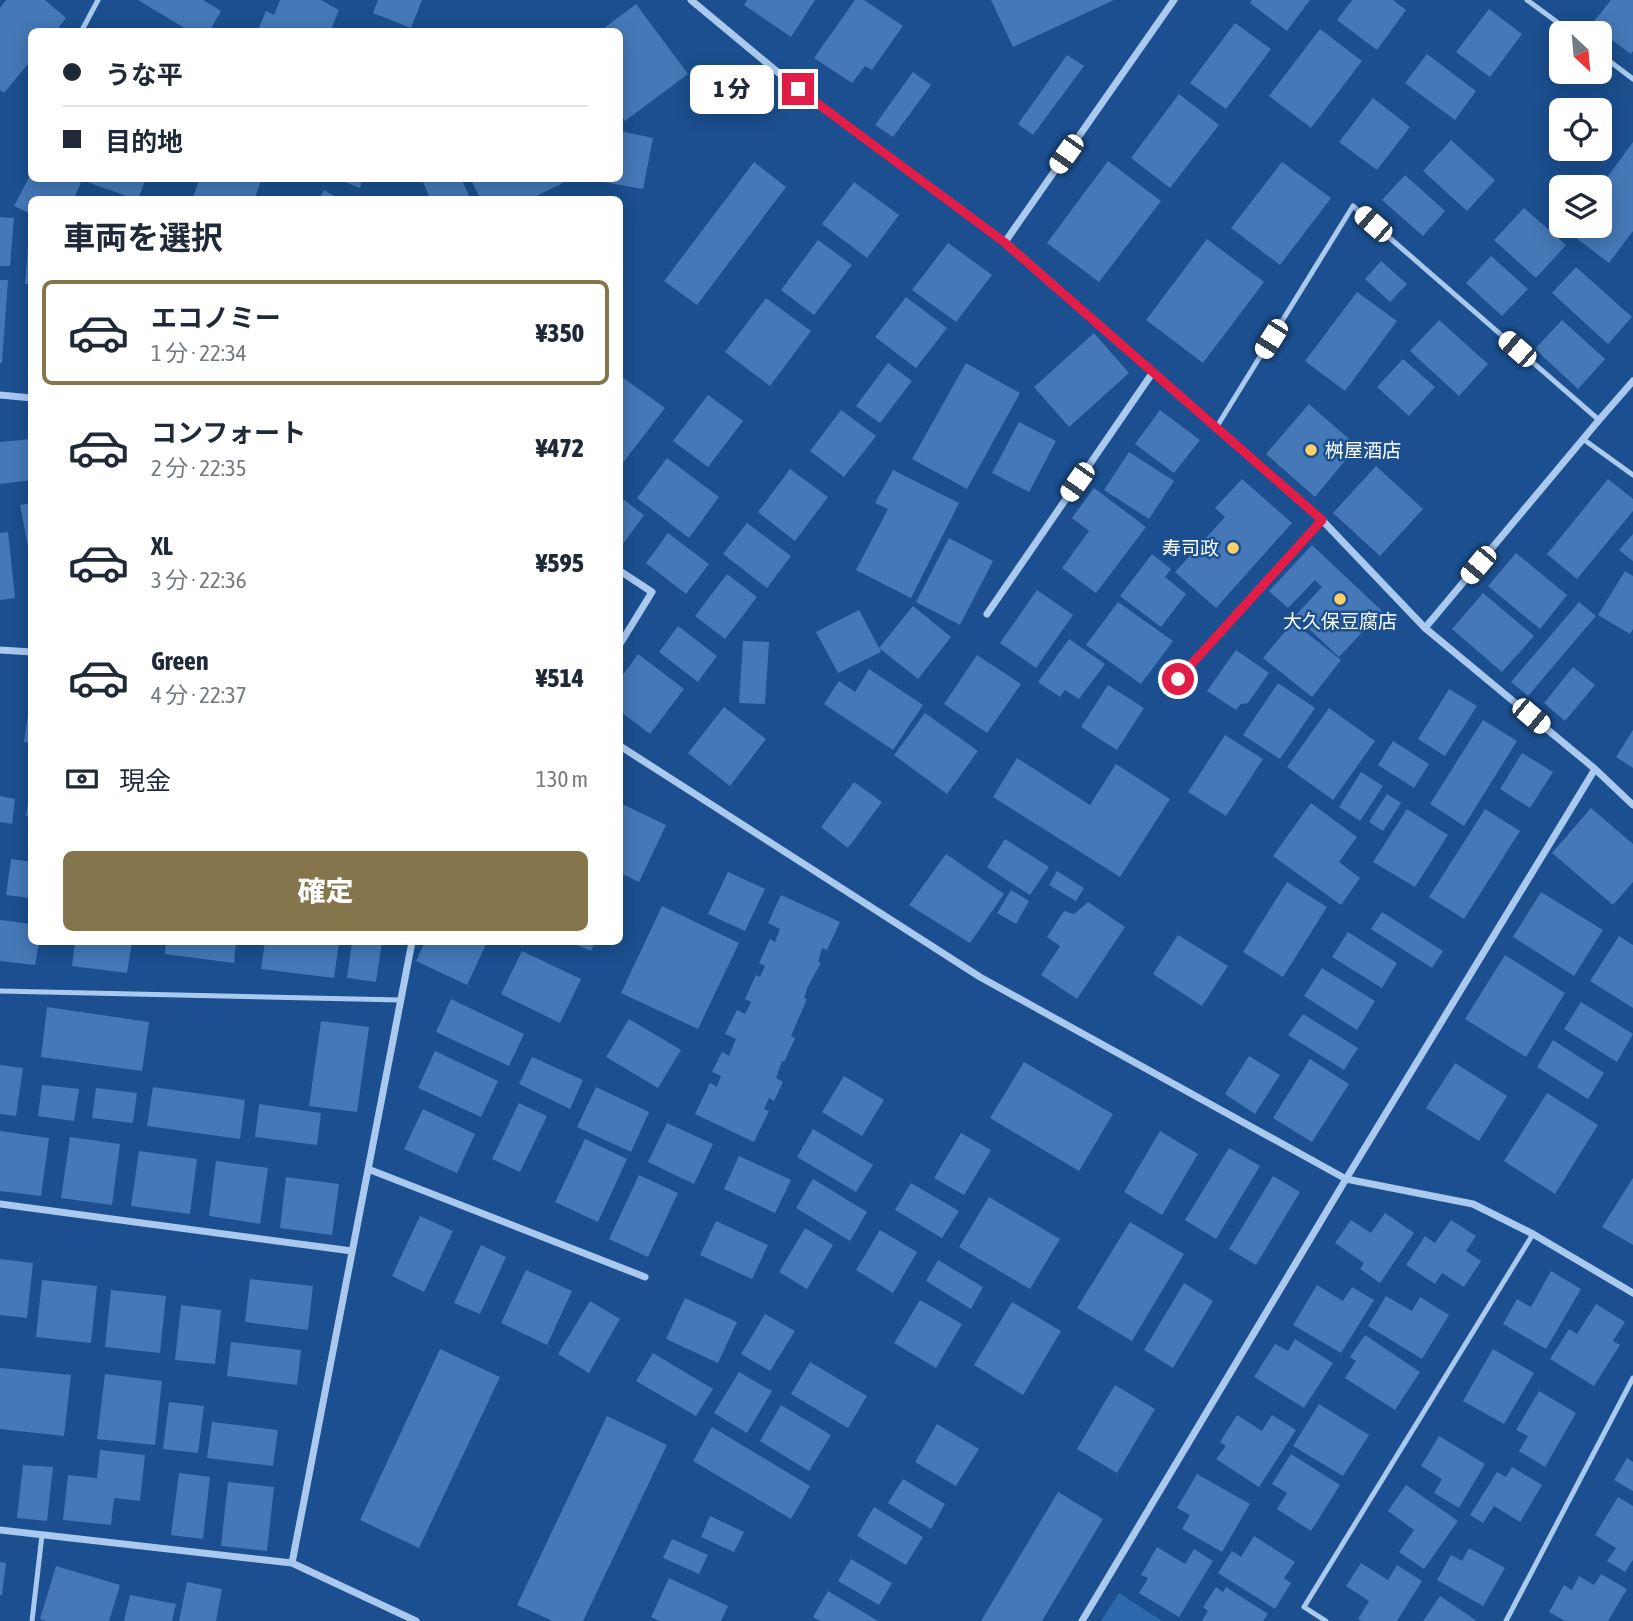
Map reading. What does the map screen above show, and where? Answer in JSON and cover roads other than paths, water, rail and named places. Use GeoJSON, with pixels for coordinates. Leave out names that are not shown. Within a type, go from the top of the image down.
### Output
{"type":"FeatureCollection","features":[{"type":"Feature","properties":{"kind":"street"},"geometry":{"type":"LineString","coordinates":[[691,0],[701,3],[798,89],[1004,242],[1322,520],[1425,628],[1595,769],[1633,805]]}},
{"type":"Feature","properties":{"kind":"street"},"geometry":{"type":"LineString","coordinates":[[1004,242],[1174,0]]}},
{"type":"Feature","properties":{"kind":"street"},"geometry":{"type":"LineString","coordinates":[[987,614],[1153,372]]}},
{"type":"Feature","properties":{"kind":"street"},"geometry":{"type":"LineString","coordinates":[[1425,628],[1633,382]]}},
{"type":"Feature","properties":{"kind":"street"},"geometry":{"type":"LineString","coordinates":[[0,395],[28,398]]}},
{"type":"Feature","properties":{"kind":"street"},"geometry":{"type":"LineString","coordinates":[[623,573],[652,592],[623,638]]}},
{"type":"Feature","properties":{"kind":"street"},"geometry":{"type":"LineString","coordinates":[[0,650],[28,652]]}},
{"type":"Feature","properties":{"kind":"street"},"geometry":{"type":"LineString","coordinates":[[623,748],[980,977],[1346,1179],[1473,1204],[1533,1234],[1633,1293]]}},
{"type":"Feature","properties":{"kind":"street"},"geometry":{"type":"LineString","coordinates":[[1082,1621],[1595,769]]}},
{"type":"Feature","properties":{"kind":"street"},"geometry":{"type":"LineString","coordinates":[[292,1563],[411,945]]}},
{"type":"Feature","properties":{"kind":"street"},"geometry":{"type":"LineString","coordinates":[[368,1169],[645,1277]]}},
{"type":"Feature","properties":{"kind":"street"},"geometry":{"type":"LineString","coordinates":[[0,1204],[352,1251]]}},
{"type":"Feature","properties":{"kind":"street"},"geometry":{"type":"LineString","coordinates":[[0,1530],[292,1563],[416,1621]]}},
{"type":"Feature","properties":{"kind":"lane"},"geometry":{"type":"LineString","coordinates":[[83,28],[98,0]]}},
{"type":"Feature","properties":{"kind":"lane"},"geometry":{"type":"LineString","coordinates":[[1527,0],[1556,21]]}},
{"type":"Feature","properties":{"kind":"lane"},"geometry":{"type":"LineString","coordinates":[[1612,63],[1633,79]]}},
{"type":"Feature","properties":{"kind":"lane"},"geometry":{"type":"LineString","coordinates":[[1216,428],[1353,206],[1599,420]]}},
{"type":"Feature","properties":{"kind":"lane"},"geometry":{"type":"LineString","coordinates":[[1583,439],[1633,475]]}},
{"type":"Feature","properties":{"kind":"lane"},"geometry":{"type":"LineString","coordinates":[[1178,679],[1322,520]]}},
{"type":"Feature","properties":{"kind":"lane"},"geometry":{"type":"LineString","coordinates":[[0,991],[400,1000]]}},
{"type":"Feature","properties":{"kind":"lane"},"geometry":{"type":"LineString","coordinates":[[1326,1621],[1304,1607],[1533,1234]]}},
{"type":"Feature","properties":{"kind":"lane"},"geometry":{"type":"LineString","coordinates":[[1506,1621],[1633,1378]]}},
{"type":"Feature","properties":{"kind":"lane"},"geometry":{"type":"LineString","coordinates":[[32,1621],[42,1535]]}},
{"type":"Feature","properties":{"kind":"place","name":"桝屋酒店"},"geometry":{"type":"Point","coordinates":[1311,450]}},
{"type":"Feature","properties":{"kind":"place","name":"寿司政"},"geometry":{"type":"Point","coordinates":[1233,548]}},
{"type":"Feature","properties":{"kind":"place","name":"大久保豆腐店"},"geometry":{"type":"Point","coordinates":[1340,599]}}]}
